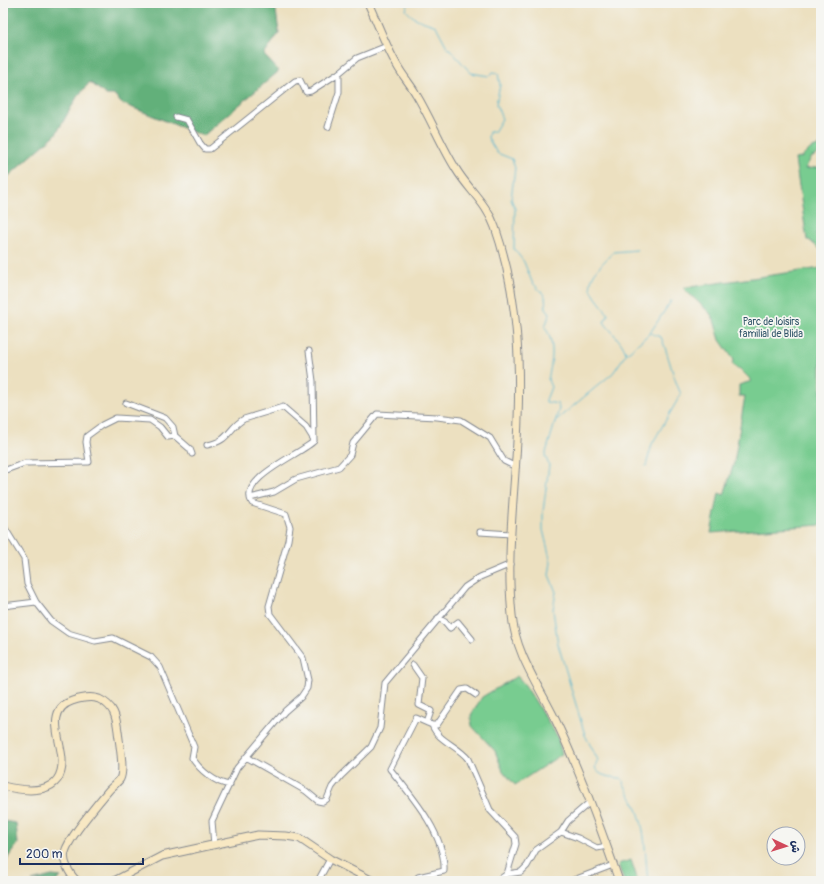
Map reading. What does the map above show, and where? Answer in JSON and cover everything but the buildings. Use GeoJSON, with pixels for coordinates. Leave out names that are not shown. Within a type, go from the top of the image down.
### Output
{"type":"FeatureCollection","features":[{"type":"Feature","properties":{"kind":"street"},"geometry":{"type":"LineString","coordinates":[[368,3],[398,68],[416,93],[456,171],[487,211],[495,226],[512,294],[520,371],[516,467],[511,534],[512,616],[517,638],[538,688],[554,718],[590,802],[619,881]]}},
{"type":"Feature","properties":{"kind":"street"},"geometry":{"type":"LineString","coordinates":[[176,117],[187,120],[200,144],[205,148],[210,149],[295,81],[300,80],[306,92],[311,92],[339,73],[356,58],[387,46]]}},
{"type":"Feature","properties":{"kind":"street"},"geometry":{"type":"LineString","coordinates":[[328,127],[339,92],[339,73]]}},
{"type":"Feature","properties":{"kind":"street"},"geometry":{"type":"LineString","coordinates":[[309,351],[313,381],[314,441]]}},
{"type":"Feature","properties":{"kind":"street"},"geometry":{"type":"LineString","coordinates":[[126,403],[165,418],[173,427],[175,436],[190,449],[192,454]]}},
{"type":"Feature","properties":{"kind":"street"},"geometry":{"type":"LineString","coordinates":[[208,445],[222,441],[244,419],[283,407],[306,427],[314,441]]}},
{"type":"Feature","properties":{"kind":"street"},"geometry":{"type":"LineString","coordinates":[[250,498],[274,492],[296,479],[339,467],[350,455],[353,443],[377,414],[437,417],[462,420],[490,438],[504,461],[516,467]]}},
{"type":"Feature","properties":{"kind":"street"},"geometry":{"type":"LineString","coordinates":[[3,471],[25,463],[89,462],[86,442],[87,436],[102,425],[116,418],[150,420],[160,427],[168,437],[175,436]]}},
{"type":"Feature","properties":{"kind":"street"},"geometry":{"type":"LineString","coordinates":[[214,845],[212,821],[237,768],[285,711],[301,697],[307,688],[308,680],[303,658],[270,614],[269,606],[288,540],[290,527],[286,514],[252,503],[250,498],[250,490],[259,477],[314,441]]}},
{"type":"Feature","properties":{"kind":"street"},"geometry":{"type":"LineString","coordinates":[[3,525],[24,559],[27,584],[36,602],[51,621],[68,634],[95,641],[113,638],[151,657],[160,667],[194,747],[192,758],[197,765],[221,784],[230,785]]}},
{"type":"Feature","properties":{"kind":"street"},"geometry":{"type":"LineString","coordinates":[[480,532],[511,534]]}},
{"type":"Feature","properties":{"kind":"street"},"geometry":{"type":"LineString","coordinates":[[246,757],[306,791],[318,801],[323,802],[327,799],[332,787],[341,776],[371,747],[380,728],[385,683],[438,618],[466,587],[480,577],[511,564]]}},
{"type":"Feature","properties":{"kind":"street"},"geometry":{"type":"LineString","coordinates":[[3,606],[36,602]]}},
{"type":"Feature","properties":{"kind":"street"},"geometry":{"type":"LineString","coordinates":[[438,618],[445,622],[450,628],[458,622],[472,639]]}},
{"type":"Feature","properties":{"kind":"street"},"geometry":{"type":"LineString","coordinates":[[413,665],[422,678],[419,705],[431,711],[430,724],[434,732],[462,751],[468,759],[490,810],[515,837],[516,844],[507,874]]}},
{"type":"Feature","properties":{"kind":"street"},"geometry":{"type":"LineString","coordinates":[[416,881],[418,877],[444,871],[444,861],[430,821],[421,807],[390,769],[416,718],[430,724],[437,725],[461,690],[467,689],[476,695]]}},
{"type":"Feature","properties":{"kind":"street"},"geometry":{"type":"LineString","coordinates":[[3,786],[36,791],[50,787],[59,775],[62,760],[56,717],[65,705],[71,701],[88,697],[96,698],[111,708],[116,715],[122,765],[120,779],[73,838],[65,852],[66,866],[77,881]]}},
{"type":"Feature","properties":{"kind":"street"},"geometry":{"type":"LineString","coordinates":[[497,881],[507,874],[521,872],[527,866],[536,850],[561,832],[568,821],[590,802]]}},
{"type":"Feature","properties":{"kind":"street"},"geometry":{"type":"LineString","coordinates":[[561,832],[578,838],[597,848],[606,846]]}},
{"type":"Feature","properties":{"kind":"street"},"geometry":{"type":"LineString","coordinates":[[114,881],[162,856],[258,835],[286,836],[307,842],[330,859],[373,881]]}},
{"type":"Feature","properties":{"kind":"street"},"geometry":{"type":"LineString","coordinates":[[318,881],[330,859]]}},
{"type":"Feature","properties":{"kind":"street"},"geometry":{"type":"LineString","coordinates":[[571,881],[613,865]]}},
{"type":"Feature","properties":{"kind":"green space"},"geometry":{"type":"Polygon","coordinates":[[[3,3],[275,3],[279,33],[264,55],[279,71],[203,136],[121,103],[115,95],[106,95],[90,82],[77,97],[56,134],[3,181],[3,3]]]}},
{"type":"Feature","properties":{"kind":"green space"},"geometry":{"type":"Polygon","coordinates":[[[821,145],[821,152],[811,158],[805,169],[821,167],[821,233],[815,234],[821,242],[821,250],[807,240],[795,159],[801,158],[810,149],[821,145]]]}},
{"type":"Feature","properties":{"kind":"green space","name":"Parc de loisirs familial de Blida"},"geometry":{"type":"Polygon","coordinates":[[[821,268],[821,525],[711,533],[719,493],[724,495],[734,463],[745,396],[739,396],[739,385],[752,381],[732,363],[734,360],[720,340],[714,320],[710,313],[683,288],[821,268]]]}},
{"type":"Feature","properties":{"kind":"green space"},"geometry":{"type":"Polygon","coordinates":[[[517,676],[525,685],[557,736],[562,754],[515,785],[503,771],[495,751],[472,726],[471,715],[482,697],[517,676]]]}},
{"type":"Feature","properties":{"kind":"green space"},"geometry":{"type":"Polygon","coordinates":[[[3,821],[16,823],[18,844],[11,853],[5,865],[5,881],[3,881],[3,821]]]}},
{"type":"Feature","properties":{"kind":"green space"},"geometry":{"type":"Polygon","coordinates":[[[631,860],[638,881],[624,881],[618,864],[631,860]]]}},
{"type":"Feature","properties":{"kind":"green space"},"geometry":{"type":"Polygon","coordinates":[[[52,876],[61,877],[57,881],[32,881],[52,876]]]}},
{"type":"Feature","properties":{"kind":"waterway"},"geometry":{"type":"LineString","coordinates":[[413,3],[408,4],[406,10],[409,14],[416,19],[436,26],[446,45],[471,73],[489,76],[493,72],[498,73],[500,85],[496,104],[502,119],[494,132],[489,132],[488,138],[497,153],[512,159],[515,168],[511,199],[515,209],[514,249],[524,262],[532,282],[545,296],[546,308],[550,313],[545,327],[551,340],[552,347],[551,366],[548,380],[551,387],[546,402],[558,404],[559,409],[545,456],[549,465],[543,512],[543,530],[551,562],[549,575],[556,592],[553,610],[558,644],[585,735],[598,760],[595,767],[602,775],[621,778],[639,813],[644,835],[648,881]]}},
{"type":"Feature","properties":{"kind":"waterway"},"geometry":{"type":"LineString","coordinates":[[626,353],[619,341],[604,322],[608,315],[592,291],[591,280],[593,275],[613,252],[637,250]]}},
{"type":"Feature","properties":{"kind":"waterway"},"geometry":{"type":"LineString","coordinates":[[555,421],[613,373],[626,354],[650,333],[671,301]]}},
{"type":"Feature","properties":{"kind":"waterway"},"geometry":{"type":"LineString","coordinates":[[646,466],[652,444],[681,394],[661,337],[650,333]]}}]}
